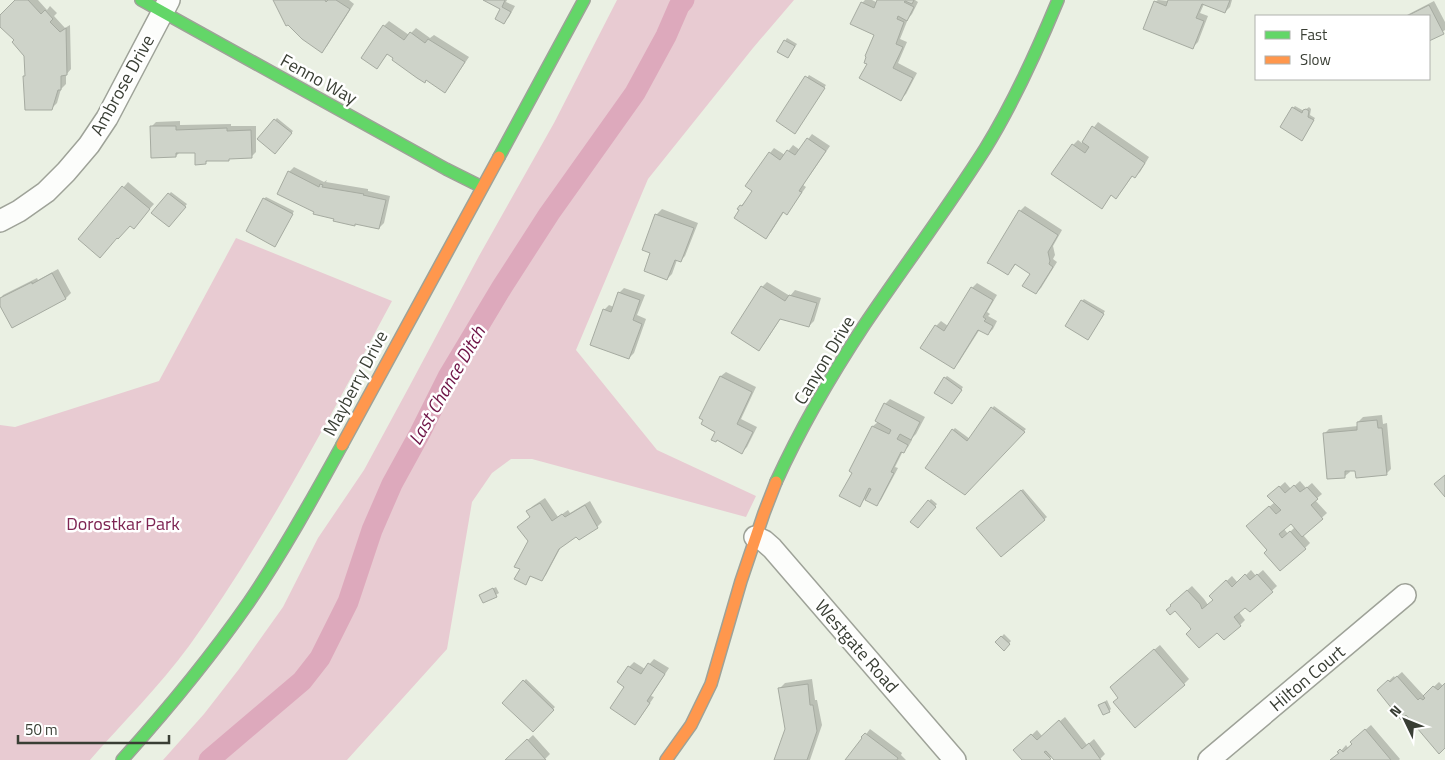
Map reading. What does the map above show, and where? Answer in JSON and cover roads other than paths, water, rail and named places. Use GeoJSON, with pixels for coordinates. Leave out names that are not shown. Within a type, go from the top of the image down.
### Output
{"type":"FeatureCollection","features":[{"type":"Feature","properties":{"kind":"street","name":"Fenno Way"},"geometry":{"type":"LineString","coordinates":[[141,0],[165,6],[450,171],[482,187]]}},
{"type":"Feature","properties":{"kind":"street","name":"Mayberry Drive"},"geometry":{"type":"LineString","coordinates":[[122,760],[196,674],[249,602],[270,569],[320,486],[584,0]]}},
{"type":"Feature","properties":{"kind":"street","name":"Canyon Drive"},"geometry":{"type":"LineString","coordinates":[[666,760],[678,745],[704,702],[756,537],[779,476],[819,399],[862,329],[986,146],[1024,78],[1058,0]]}},
{"type":"Feature","properties":{"kind":"street","name":"Ambrose Drive"},"geometry":{"type":"LineString","coordinates":[[0,221],[19,211],[46,192],[89,146],[107,118],[165,6]]}},
{"type":"Feature","properties":{"kind":"street","name":"Westgate Road"},"geometry":{"type":"LineString","coordinates":[[756,537],[772,548],[955,760]]}},
{"type":"Feature","properties":{"kind":"street","name":"Hilton Court"},"geometry":{"type":"LineString","coordinates":[[1209,760],[1405,595]]}},
{"type":"Feature","properties":{"kind":"waterway","name":"Last Chance Ditch"},"geometry":{"type":"LineString","coordinates":[[209,760],[302,681],[320,658],[348,602],[372,530],[392,484],[448,377],[502,287],[549,214],[635,93],[666,36],[679,6],[684,0]]}},
{"type":"Feature","properties":{"kind":"park label","name":"Dorostkar Park"},"geometry":{"type":"Point","coordinates":[123,523]}}]}
